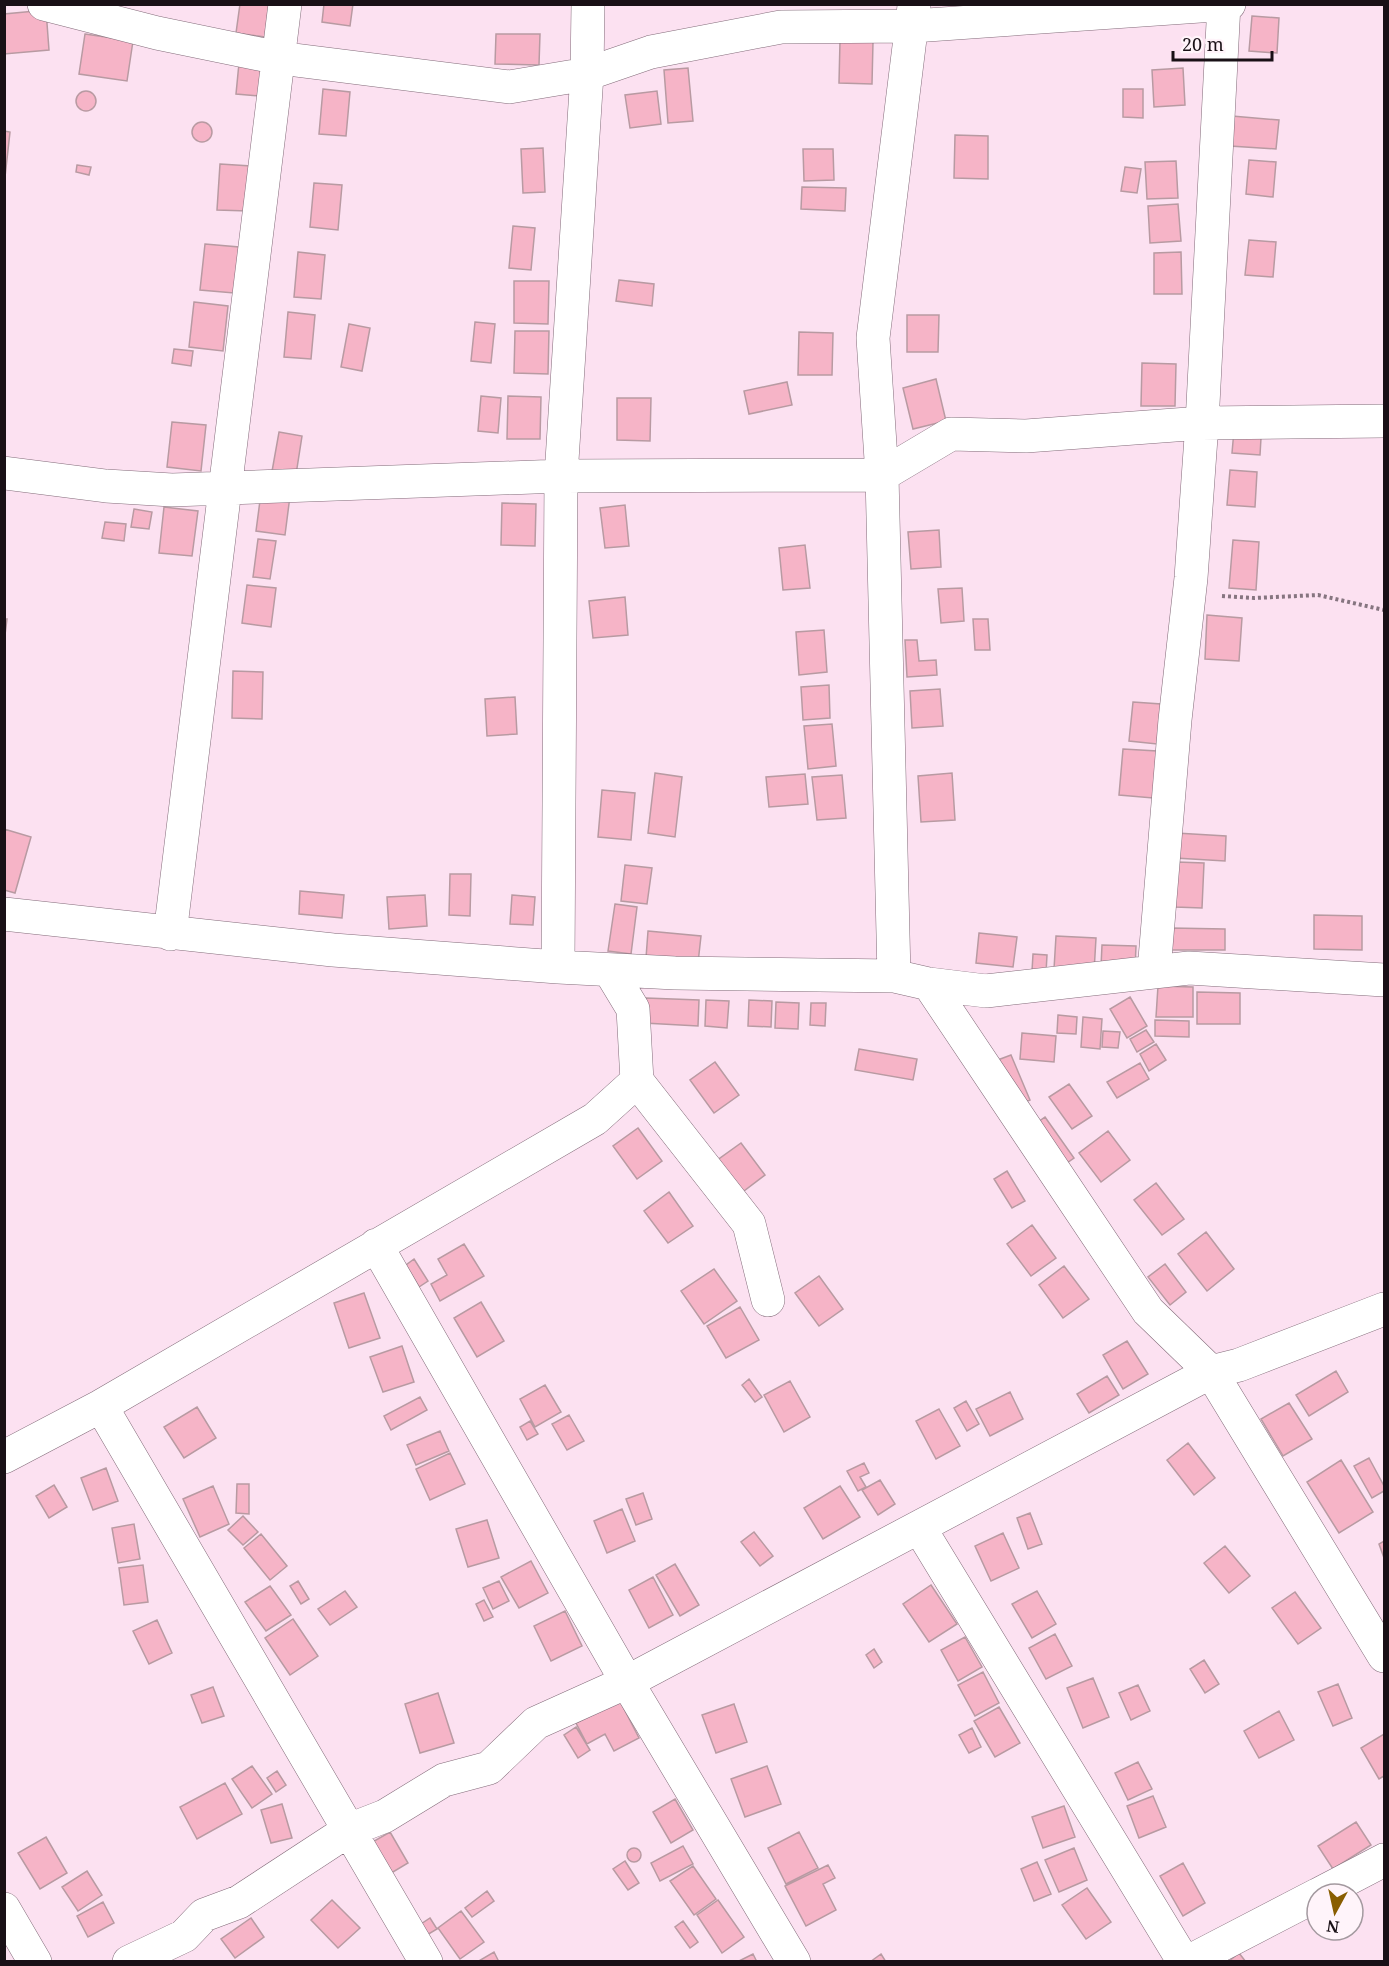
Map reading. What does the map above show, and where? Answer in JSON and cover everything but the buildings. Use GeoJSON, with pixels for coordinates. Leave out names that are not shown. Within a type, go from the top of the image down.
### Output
{"type":"FeatureCollection","features":[{"type":"Feature","properties":{"kind":"street"},"geometry":{"type":"LineString","coordinates":[[44,4],[158,33],[279,58],[509,87],[587,74],[651,52],[781,27],[914,15],[1229,4]]}},
{"type":"Feature","properties":{"kind":"street"},"geometry":{"type":"LineString","coordinates":[[170,934],[285,4]]}},
{"type":"Feature","properties":{"kind":"street"},"geometry":{"type":"LineString","coordinates":[[558,967],[561,476],[587,74],[588,4]]}},
{"type":"Feature","properties":{"kind":"street"},"geometry":{"type":"LineString","coordinates":[[1154,971],[1174,720],[1190,593],[1203,423],[1224,5]]}},
{"type":"Feature","properties":{"kind":"street"},"geometry":{"type":"LineString","coordinates":[[894,976],[882,476],[873,338],[914,15]]}},
{"type":"Feature","properties":{"kind":"street"},"geometry":{"type":"LineString","coordinates":[[4,473],[106,486],[172,490],[226,486],[561,476],[882,476],[951,434],[1026,436],[1203,423],[1384,421]]}},
{"type":"Feature","properties":{"kind":"street"},"geometry":{"type":"LineString","coordinates":[[4,914],[170,934],[558,967],[610,971],[894,976],[928,984],[986,991],[1189,968],[1384,980]]}},
{"type":"Feature","properties":{"kind":"street"},"geometry":{"type":"LineString","coordinates":[[610,971],[633,1008],[637,1081],[749,1224],[768,1300]]}},
{"type":"Feature","properties":{"kind":"street"},"geometry":{"type":"LineString","coordinates":[[928,984],[1148,1311],[1211,1372],[1384,1656]]}},
{"type":"Feature","properties":{"kind":"street"},"geometry":{"type":"LineString","coordinates":[[4,1457],[101,1406],[595,1119],[637,1081]]}},
{"type":"Feature","properties":{"kind":"street"},"geometry":{"type":"LineString","coordinates":[[376,1245],[627,1682],[794,1962]]}},
{"type":"Feature","properties":{"kind":"street"},"geometry":{"type":"LineString","coordinates":[[129,1962],[184,1936],[204,1915],[239,1902],[348,1830],[385,1816],[444,1780],[489,1768],[536,1723],[627,1682],[1211,1372],[1239,1365],[1384,1309]]}},
{"type":"Feature","properties":{"kind":"street"},"geometry":{"type":"LineString","coordinates":[[101,1406],[426,1962]]}},
{"type":"Feature","properties":{"kind":"street"},"geometry":{"type":"LineString","coordinates":[[920,1527],[1186,1962],[1305,1901]]}},
{"type":"Feature","properties":{"kind":"street"},"geometry":{"type":"LineString","coordinates":[[1341,1882],[1384,1860]]}},
{"type":"Feature","properties":{"kind":"street"},"geometry":{"type":"LineString","coordinates":[[4,1910],[35,1962]]}},
{"type":"Feature","properties":{"kind":"path"},"geometry":{"type":"LineString","coordinates":[[1190,593],[1254,598],[1318,596],[1384,610]]}}]}
